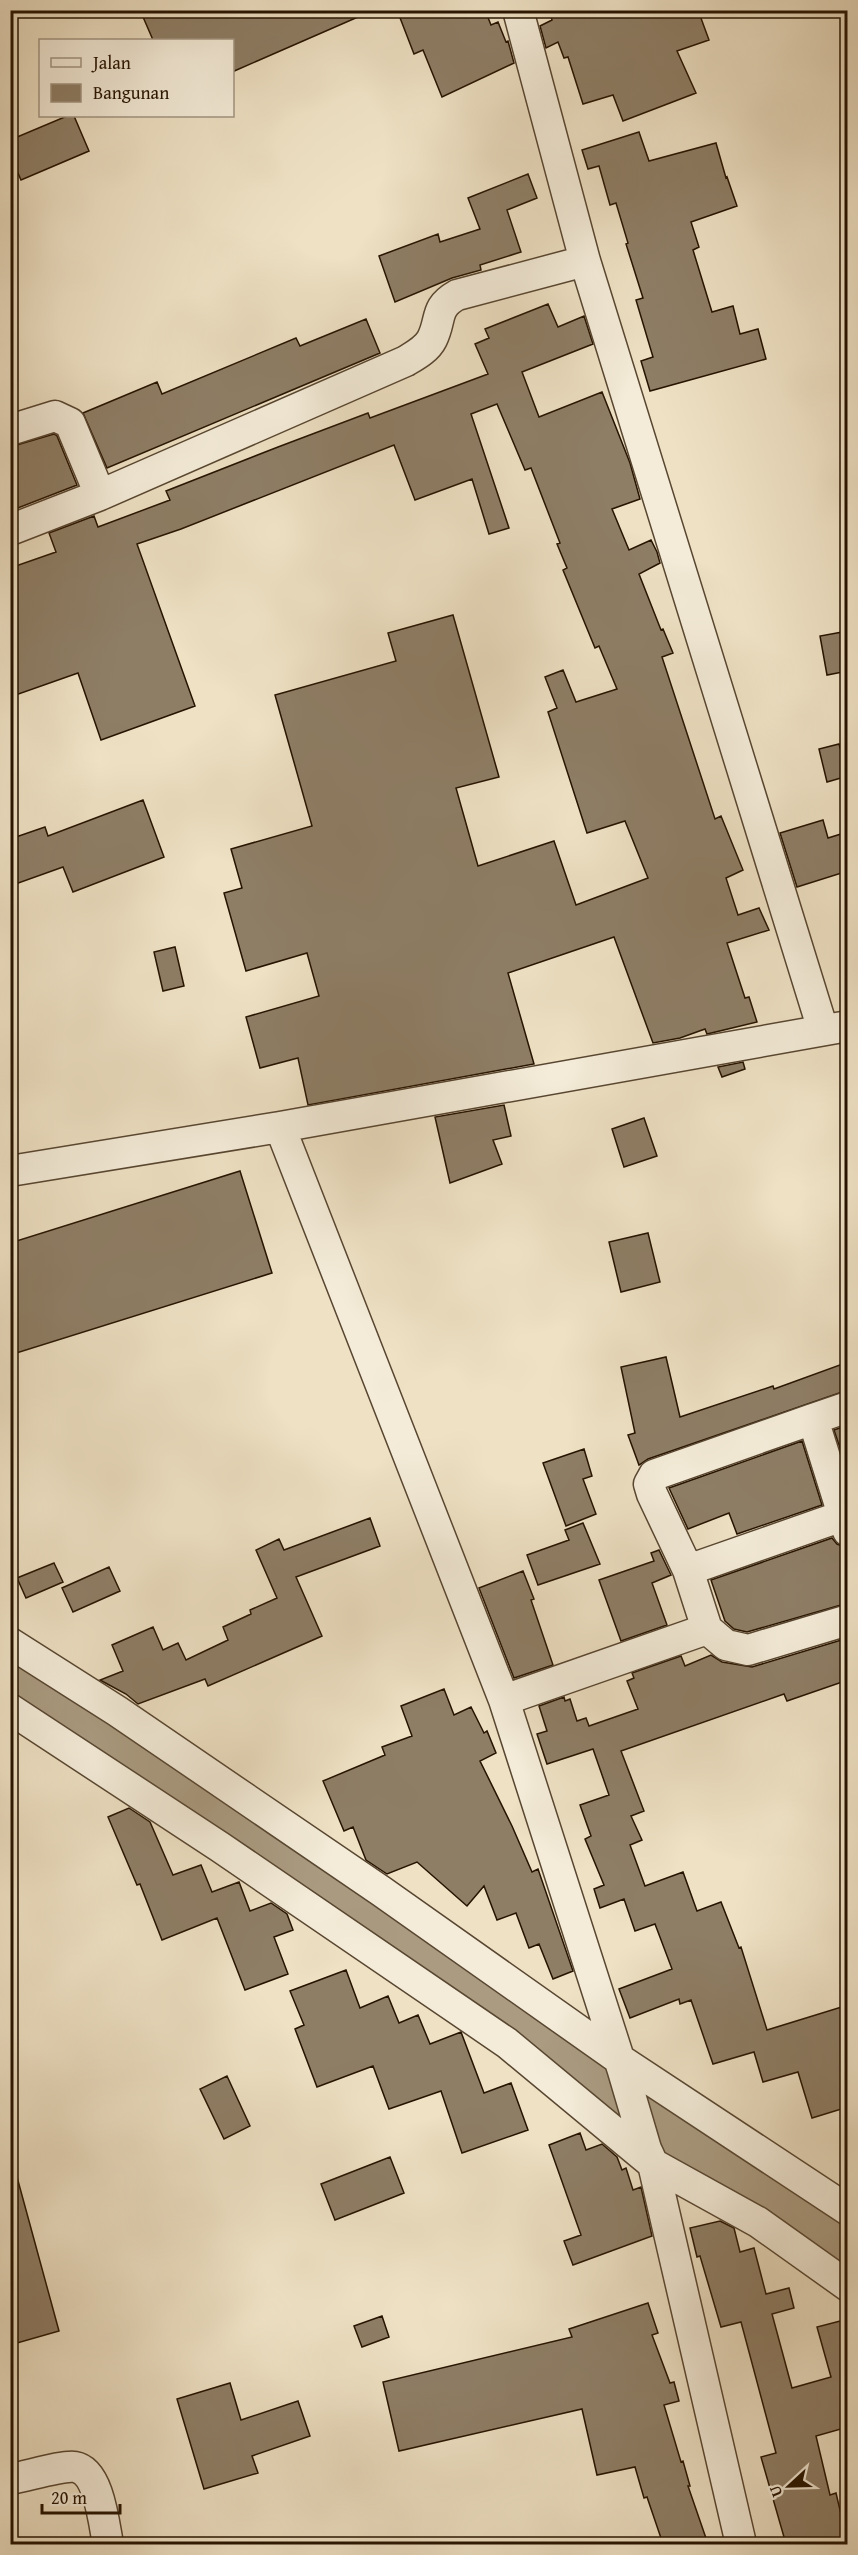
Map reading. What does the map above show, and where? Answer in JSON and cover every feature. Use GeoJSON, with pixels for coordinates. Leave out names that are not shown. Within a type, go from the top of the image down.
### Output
{"type":"FeatureCollection","features":[{"type":"Feature","properties":{"kind":"street"},"geometry":{"type":"LineString","coordinates":[[10,1171],[280,1128],[835,1028],[585,261],[518,10]]}},
{"type":"Feature","properties":{"kind":"street"},"geometry":{"type":"LineString","coordinates":[[10,530],[99,495],[406,361],[421,352],[432,339],[438,316],[446,301],[458,295],[585,261]]}},
{"type":"Feature","properties":{"kind":"street"},"geometry":{"type":"LineString","coordinates":[[10,430],[55,416],[70,423],[99,495]]}},
{"type":"Feature","properties":{"kind":"street"},"geometry":{"type":"LineString","coordinates":[[280,1128],[504,1700],[649,2157],[741,2544]]}},
{"type":"Feature","properties":{"kind":"street"},"geometry":{"type":"LineString","coordinates":[[848,1407],[654,1475],[649,1484],[688,1570],[707,1629],[726,1646],[748,1650],[848,1620]]}},
{"type":"Feature","properties":{"kind":"street"},"geometry":{"type":"LineString","coordinates":[[688,1570],[846,1520],[813,1419]]}},
{"type":"Feature","properties":{"kind":"street"},"geometry":{"type":"LineString","coordinates":[[504,1700],[707,1629]]}},
{"type":"Feature","properties":{"kind":"street"},"geometry":{"type":"LineString","coordinates":[[10,1643],[117,1711],[381,1891],[621,2065],[848,2210]]}},
{"type":"Feature","properties":{"kind":"street"},"geometry":{"type":"LineString","coordinates":[[10,1709],[220,1847],[507,2043],[649,2157],[758,2222],[848,2286]]}},
{"type":"Feature","properties":{"kind":"street"},"geometry":{"type":"LineString","coordinates":[[10,2480],[72,2467],[83,2470],[90,2477],[98,2495],[108,2544]]}},
{"type":"Feature","properties":{"kind":"building"},"geometry":{"type":"Polygon","coordinates":[[[140,10],[374,10],[234,71],[234,39],[153,39],[140,10]]]}},
{"type":"Feature","properties":{"kind":"building"},"geometry":{"type":"Polygon","coordinates":[[[397,10],[485,10],[491,25],[498,22],[506,42],[508,41],[514,63],[442,97],[423,50],[414,54],[397,10]]]}},
{"type":"Feature","properties":{"kind":"building"},"geometry":{"type":"Polygon","coordinates":[[[549,10],[698,10],[709,40],[677,51],[696,93],[623,121],[613,95],[583,104],[568,57],[564,58],[558,42],[546,48],[540,26],[552,20],[549,10]]]}},
{"type":"Feature","properties":{"kind":"building"},"geometry":{"type":"Polygon","coordinates":[[[65,117],[74,117],[89,151],[21,180],[10,155],[10,140],[65,117]]]}},
{"type":"Feature","properties":{"kind":"building"},"geometry":{"type":"Polygon","coordinates":[[[639,132],[649,161],[716,143],[737,206],[691,222],[699,247],[693,250],[712,312],[733,306],[740,334],[758,329],[766,359],[650,391],[641,361],[653,357],[636,300],[643,298],[626,244],[628,243],[616,203],[610,205],[599,166],[588,169],[582,150],[639,132]]]}},
{"type":"Feature","properties":{"kind":"building"},"geometry":{"type":"Polygon","coordinates":[[[528,174],[537,198],[507,210],[521,252],[480,265],[481,270],[452,278],[395,302],[379,256],[438,234],[440,242],[480,229],[468,198],[528,174]]]}},
{"type":"Feature","properties":{"kind":"building"},"geometry":{"type":"Polygon","coordinates":[[[548,304],[558,327],[584,316],[593,344],[522,372],[539,417],[602,392],[630,463],[640,499],[612,509],[629,550],[651,540],[657,552],[660,563],[639,574],[661,630],[663,629],[673,653],[662,657],[715,819],[721,816],[743,870],[726,878],[738,915],[759,908],[769,930],[727,943],[745,998],[749,997],[757,1022],[707,1034],[705,1029],[680,1038],[653,1043],[614,937],[508,973],[534,1064],[308,1105],[298,1058],[260,1068],[246,1017],[319,996],[307,953],[246,971],[224,893],[242,888],[231,849],[312,826],[275,695],[396,661],[388,633],[453,615],[499,777],[456,788],[478,866],[554,841],[576,905],[648,878],[625,821],[587,833],[548,712],[557,708],[545,677],[563,670],[576,702],[617,689],[599,646],[595,648],[563,570],[567,568],[557,544],[560,543],[531,468],[525,470],[497,404],[471,414],[509,528],[489,534],[472,479],[415,500],[394,445],[181,529],[137,544],[195,706],[101,740],[78,673],[10,697],[10,568],[56,552],[49,533],[94,516],[98,527],[170,500],[166,491],[278,447],[368,413],[370,418],[488,374],[475,344],[489,338],[485,329],[548,304]]]}},
{"type":"Feature","properties":{"kind":"building"},"geometry":{"type":"Polygon","coordinates":[[[366,319],[380,353],[107,468],[83,413],[157,382],[162,394],[296,338],[300,346],[366,319]]]}},
{"type":"Feature","properties":{"kind":"building"},"geometry":{"type":"Polygon","coordinates":[[[54,434],[57,436],[77,485],[10,511],[10,447],[54,434]]]}},
{"type":"Feature","properties":{"kind":"building"},"geometry":{"type":"Polygon","coordinates":[[[848,631],[848,671],[827,675],[820,636],[848,631]]]}},
{"type":"Feature","properties":{"kind":"building"},"geometry":{"type":"Polygon","coordinates":[[[839,744],[848,776],[827,782],[819,749],[839,744]]]}},
{"type":"Feature","properties":{"kind":"building"},"geometry":{"type":"Polygon","coordinates":[[[143,800],[164,857],[73,892],[63,867],[10,886],[10,839],[45,827],[48,836],[143,800]]]}},
{"type":"Feature","properties":{"kind":"building"},"geometry":{"type":"Polygon","coordinates":[[[823,820],[828,838],[841,834],[848,853],[848,871],[797,887],[780,833],[823,820]]]}},
{"type":"Feature","properties":{"kind":"building"},"geometry":{"type":"Polygon","coordinates":[[[175,947],[184,986],[163,991],[154,952],[175,947]]]}},
{"type":"Feature","properties":{"kind":"building"},"geometry":{"type":"Polygon","coordinates":[[[743,1062],[745,1069],[722,1077],[718,1067],[743,1062]]]}},
{"type":"Feature","properties":{"kind":"building"},"geometry":{"type":"Polygon","coordinates":[[[504,1105],[511,1136],[493,1140],[502,1164],[450,1183],[435,1117],[504,1105]]]}},
{"type":"Feature","properties":{"kind":"building"},"geometry":{"type":"Polygon","coordinates":[[[644,1118],[657,1156],[624,1167],[612,1129],[644,1118]]]}},
{"type":"Feature","properties":{"kind":"building"},"geometry":{"type":"Polygon","coordinates":[[[240,1171],[272,1273],[10,1355],[10,1243],[240,1171]]]}},
{"type":"Feature","properties":{"kind":"building"},"geometry":{"type":"Polygon","coordinates":[[[648,1233],[660,1282],[621,1292],[609,1242],[648,1233]]]}},
{"type":"Feature","properties":{"kind":"building"},"geometry":{"type":"Polygon","coordinates":[[[666,1357],[680,1417],[773,1386],[774,1389],[848,1362],[848,1390],[648,1459],[639,1465],[628,1435],[635,1433],[621,1367],[666,1357]]]}},
{"type":"Feature","properties":{"kind":"building"},"geometry":{"type":"Polygon","coordinates":[[[848,1425],[848,1472],[834,1430],[848,1425]]]}},
{"type":"Feature","properties":{"kind":"building"},"geometry":{"type":"Polygon","coordinates":[[[802,1441],[822,1505],[737,1534],[729,1513],[688,1529],[669,1488],[802,1441]]]}},
{"type":"Feature","properties":{"kind":"building"},"geometry":{"type":"Polygon","coordinates":[[[584,1449],[592,1476],[583,1479],[596,1514],[566,1526],[543,1463],[584,1449]]]}},
{"type":"Feature","properties":{"kind":"building"},"geometry":{"type":"Polygon","coordinates":[[[370,1518],[380,1546],[296,1577],[322,1636],[208,1686],[205,1679],[138,1704],[126,1694],[100,1680],[123,1671],[112,1645],[153,1627],[163,1650],[178,1643],[186,1660],[228,1640],[223,1627],[251,1614],[250,1610],[277,1598],[256,1550],[279,1539],[284,1550],[370,1518]]]}},
{"type":"Feature","properties":{"kind":"building"},"geometry":{"type":"Polygon","coordinates":[[[583,1523],[600,1564],[538,1585],[527,1555],[569,1540],[565,1530],[583,1523]]]}},
{"type":"Feature","properties":{"kind":"building"},"geometry":{"type":"Polygon","coordinates":[[[832,1538],[837,1544],[848,1548],[848,1603],[747,1632],[734,1629],[725,1621],[711,1580],[832,1538]]]}},
{"type":"Feature","properties":{"kind":"building"},"geometry":{"type":"Polygon","coordinates":[[[659,1550],[671,1575],[652,1583],[667,1625],[621,1641],[599,1580],[654,1561],[651,1553],[659,1550]]]}},
{"type":"Feature","properties":{"kind":"building"},"geometry":{"type":"Polygon","coordinates":[[[54,1563],[63,1582],[26,1598],[17,1578],[54,1563]]]}},
{"type":"Feature","properties":{"kind":"building"},"geometry":{"type":"Polygon","coordinates":[[[109,1567],[120,1591],[73,1612],[62,1588],[109,1567]]]}},
{"type":"Feature","properties":{"kind":"building"},"geometry":{"type":"Polygon","coordinates":[[[523,1571],[534,1599],[531,1600],[553,1665],[514,1678],[479,1588],[523,1571]]]}},
{"type":"Feature","properties":{"kind":"building"},"geometry":{"type":"Polygon","coordinates":[[[848,1638],[848,1680],[787,1701],[784,1694],[621,1751],[644,1811],[631,1816],[642,1840],[630,1845],[645,1886],[683,1872],[697,1911],[721,1902],[739,1948],[741,1947],[767,2030],[848,2005],[848,2107],[812,2118],[798,2072],[763,2082],[754,2052],[713,2064],[691,2000],[680,2004],[679,1999],[630,2018],[619,1989],[672,1969],[655,1924],[635,1931],[624,1899],[600,1908],[594,1889],[604,1885],[585,1839],[591,1836],[580,1805],[609,1795],[593,1749],[547,1764],[537,1734],[547,1731],[539,1706],[564,1697],[565,1701],[570,1699],[577,1721],[586,1718],[589,1726],[638,1709],[627,1681],[634,1678],[632,1673],[681,1656],[685,1666],[711,1655],[722,1662],[752,1667],[848,1638]]]}},
{"type":"Feature","properties":{"kind":"building"},"geometry":{"type":"Polygon","coordinates":[[[444,1689],[454,1715],[471,1707],[484,1733],[487,1731],[496,1753],[480,1761],[532,1872],[538,1869],[573,1971],[553,1979],[539,1944],[529,1948],[516,1913],[497,1920],[484,1886],[467,1906],[417,1862],[387,1874],[366,1860],[353,1827],[344,1831],[323,1781],[385,1755],[382,1747],[412,1736],[401,1706],[444,1689]]]}},
{"type":"Feature","properties":{"kind":"building"},"geometry":{"type":"Polygon","coordinates":[[[129,1808],[150,1822],[173,1875],[201,1865],[212,1892],[239,1882],[250,1911],[271,1903],[287,1914],[293,1930],[274,1937],[288,1974],[245,1990],[217,1918],[162,1940],[140,1884],[137,1885],[108,1817],[129,1808]]]}},
{"type":"Feature","properties":{"kind":"building"},"geometry":{"type":"Polygon","coordinates":[[[346,1970],[360,2008],[388,1996],[399,2023],[418,2015],[430,2044],[461,2032],[484,2093],[511,2083],[528,2130],[462,2153],[441,2091],[389,2109],[373,2066],[317,2087],[295,2029],[304,2025],[290,1991],[346,1970]]]}},
{"type":"Feature","properties":{"kind":"building"},"geometry":{"type":"Polygon","coordinates":[[[227,2076],[250,2126],[224,2139],[200,2089],[227,2076]]]}},
{"type":"Feature","properties":{"kind":"building"},"geometry":{"type":"Polygon","coordinates":[[[580,2133],[586,2150],[602,2144],[617,2157],[622,2170],[626,2168],[633,2190],[641,2187],[652,2236],[573,2265],[564,2241],[581,2235],[549,2145],[580,2133]]]}},
{"type":"Feature","properties":{"kind":"building"},"geometry":{"type":"Polygon","coordinates":[[[390,2157],[404,2193],[335,2220],[321,2184],[390,2157]]]}},
{"type":"Feature","properties":{"kind":"building"},"geometry":{"type":"Polygon","coordinates":[[[17,2177],[59,2331],[10,2345],[10,2178],[17,2177]]]}},
{"type":"Feature","properties":{"kind":"building"},"geometry":{"type":"Polygon","coordinates":[[[720,2221],[734,2228],[740,2252],[754,2248],[766,2294],[789,2288],[794,2308],[772,2314],[792,2388],[831,2377],[817,2327],[848,2319],[848,2427],[816,2436],[830,2495],[836,2493],[848,2544],[786,2544],[761,2457],[776,2453],[741,2322],[721,2327],[700,2256],[697,2257],[690,2228],[720,2221]]]}},
{"type":"Feature","properties":{"kind":"building"},"geometry":{"type":"Polygon","coordinates":[[[648,2303],[658,2333],[652,2335],[670,2383],[674,2382],[679,2401],[664,2405],[708,2544],[663,2544],[647,2497],[644,2498],[635,2467],[597,2475],[582,2409],[399,2451],[383,2382],[572,2337],[569,2329],[648,2303]]]}},
{"type":"Feature","properties":{"kind":"building"},"geometry":{"type":"Polygon","coordinates":[[[382,2316],[389,2337],[362,2347],[354,2326],[382,2316]]]}},
{"type":"Feature","properties":{"kind":"building"},"geometry":{"type":"Polygon","coordinates":[[[230,2383],[241,2420],[298,2401],[310,2436],[252,2456],[258,2473],[204,2489],[177,2399],[230,2383]]]}},
{"type":"Feature","properties":{"kind":"waterway"},"geometry":{"type":"LineString","coordinates":[[10,1685],[848,2248]]}}]}
